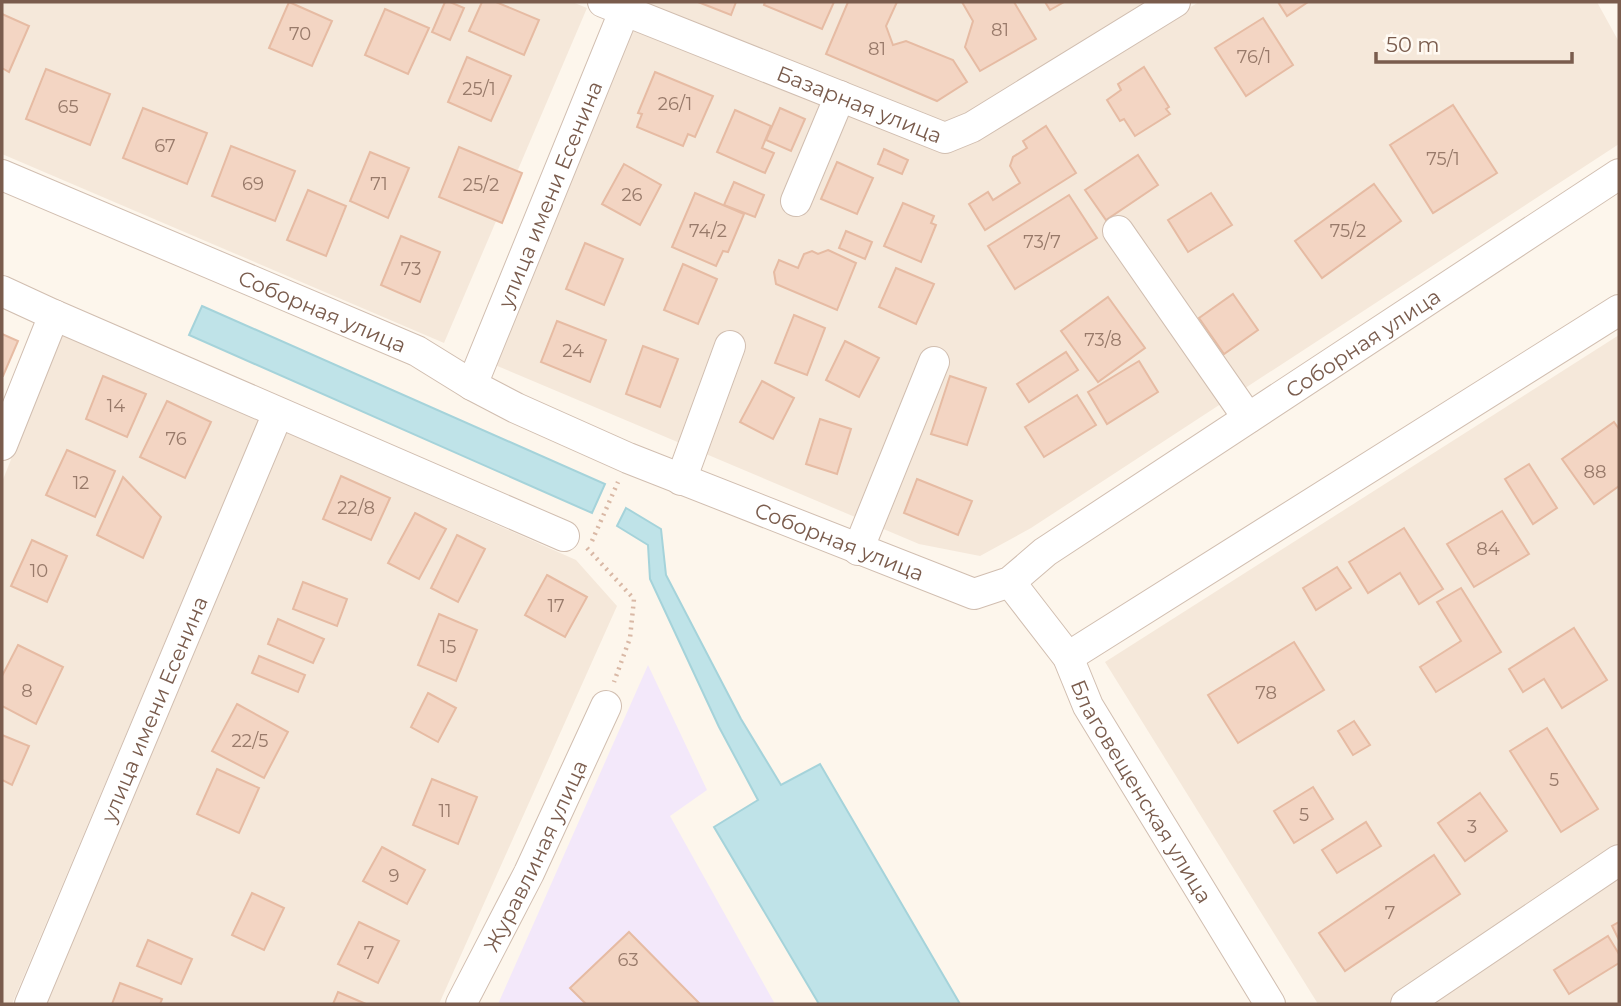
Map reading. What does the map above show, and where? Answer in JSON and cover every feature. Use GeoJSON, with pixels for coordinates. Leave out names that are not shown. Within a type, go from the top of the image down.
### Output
{"type":"FeatureCollection","features":[{"type":"Feature","properties":{"kind":"street","name":"Базарная улица"},"geometry":{"type":"LineString","coordinates":[[619,5],[945,138],[972,127],[1175,2]]}},
{"type":"Feature","properties":{"kind":"street","name":"улица имени Есенина"},"geometry":{"type":"LineString","coordinates":[[472,385],[619,5]]}},
{"type":"Feature","properties":{"kind":"street"},"geometry":{"type":"LineString","coordinates":[[796,201],[839,96]]}},
{"type":"Feature","properties":{"kind":"street","name":"Соборная улица"},"geometry":{"type":"LineString","coordinates":[[2,175],[417,351],[516,408],[628,458],[974,594],[1010,582],[1045,552],[1619,174]]}},
{"type":"Feature","properties":{"kind":"street"},"geometry":{"type":"LineString","coordinates":[[1118,231],[1248,418]]}},
{"type":"Feature","properties":{"kind":"street"},"geometry":{"type":"LineString","coordinates":[[2,291],[576,542]]}},
{"type":"Feature","properties":{"kind":"street"},"geometry":{"type":"LineString","coordinates":[[1068,657],[1619,310]]}},
{"type":"Feature","properties":{"kind":"street"},"geometry":{"type":"LineString","coordinates":[[2,445],[54,315]]}},
{"type":"Feature","properties":{"kind":"street"},"geometry":{"type":"LineString","coordinates":[[681,480],[730,346]]}},
{"type":"Feature","properties":{"kind":"street"},"geometry":{"type":"LineString","coordinates":[[858,550],[934,362]]}},
{"type":"Feature","properties":{"kind":"street","name":"улица имени Есенина"},"geometry":{"type":"LineString","coordinates":[[30,1004],[278,413]]}},
{"type":"Feature","properties":{"kind":"street","name":"Благовещенская улица"},"geometry":{"type":"LineString","coordinates":[[1010,582],[1068,657],[1088,706],[1270,1004]]}},
{"type":"Feature","properties":{"kind":"street","name":"Журавлиная улица"},"geometry":{"type":"LineString","coordinates":[[461,1004],[529,873],[606,706]]}},
{"type":"Feature","properties":{"kind":"street"},"geometry":{"type":"LineString","coordinates":[[1406,1004],[1619,860]]}},
{"type":"Feature","properties":{"kind":"path"},"geometry":{"type":"LineString","coordinates":[[606,706],[630,638],[634,599],[576,542],[628,458]]}},
{"type":"Feature","properties":{"kind":"shaded area"},"geometry":{"type":"Polygon","coordinates":[[[2,2],[572,2],[587,8],[444,343],[2,154],[2,2]]]}},
{"type":"Feature","properties":{"kind":"shaded area"},"geometry":{"type":"Polygon","coordinates":[[[638,2],[1157,2],[964,119],[938,125],[638,2]]]}},
{"type":"Feature","properties":{"kind":"shaded area"},"geometry":{"type":"Polygon","coordinates":[[[1199,2],[1597,2],[1619,42],[1619,144],[1031,528],[980,556],[919,544],[495,365],[625,32],[641,25],[952,149],[1199,2]]]}},
{"type":"Feature","properties":{"kind":"shaded area"},"geometry":{"type":"Polygon","coordinates":[[[61,334],[259,419],[12,1004],[2,1004],[2,482],[61,334]]]}},
{"type":"Feature","properties":{"kind":"shaded area"},"geometry":{"type":"Polygon","coordinates":[[[1619,335],[1619,1004],[1318,1004],[1105,662],[1619,335]]]}},
{"type":"Feature","properties":{"kind":"shaded area"},"geometry":{"type":"Polygon","coordinates":[[[285,431],[576,560],[617,606],[439,1004],[45,1004],[285,431]]]}},
{"type":"Feature","properties":{"kind":"shaded area"},"geometry":{"type":"Polygon","coordinates":[[[648,665],[707,790],[670,816],[775,1004],[498,1004],[648,665]]]}},
{"type":"Feature","properties":{"kind":"water"},"geometry":{"type":"Polygon","coordinates":[[[202,306],[605,484],[592,513],[189,335],[202,306]]]}},
{"type":"Feature","properties":{"kind":"water"},"geometry":{"type":"Polygon","coordinates":[[[626,508],[661,529],[666,575],[741,719],[781,785],[820,764],[960,1004],[819,1004],[714,827],[758,800],[719,727],[650,579],[648,545],[617,526],[626,508]]]}},
{"type":"Feature","properties":{"kind":"building"},"geometry":{"type":"Polygon","coordinates":[[[289,2],[332,21],[312,66],[269,48],[289,2]]]}},
{"type":"Feature","properties":{"kind":"building"},"geometry":{"type":"Polygon","coordinates":[[[445,2],[464,8],[450,40],[432,32],[445,2]]]}},
{"type":"Feature","properties":{"kind":"building"},"geometry":{"type":"Polygon","coordinates":[[[482,2],[496,2],[539,20],[524,55],[469,31],[482,2]]]}},
{"type":"Feature","properties":{"kind":"building"},"geometry":{"type":"Polygon","coordinates":[[[698,2],[736,2],[731,15],[698,2]]]}},
{"type":"Feature","properties":{"kind":"building"},"geometry":{"type":"Polygon","coordinates":[[[765,2],[834,2],[822,29],[764,5],[765,2]]]}},
{"type":"Feature","properties":{"kind":"building"},"geometry":{"type":"Polygon","coordinates":[[[848,2],[897,2],[886,26],[893,45],[906,41],[953,60],[967,82],[937,101],[826,54],[848,2]]]}},
{"type":"Feature","properties":{"kind":"building"},"geometry":{"type":"Polygon","coordinates":[[[962,2],[1014,2],[1036,39],[980,71],[965,47],[973,21],[962,2]]]}},
{"type":"Feature","properties":{"kind":"building"},"geometry":{"type":"Polygon","coordinates":[[[1045,2],[1064,2],[1050,10],[1045,2]]]}},
{"type":"Feature","properties":{"kind":"building"},"geometry":{"type":"Polygon","coordinates":[[[1278,2],[1308,2],[1287,16],[1278,2]]]}},
{"type":"Feature","properties":{"kind":"building"},"geometry":{"type":"Polygon","coordinates":[[[385,9],[429,28],[408,74],[365,55],[385,9]]]}},
{"type":"Feature","properties":{"kind":"building"},"geometry":{"type":"Polygon","coordinates":[[[2,14],[29,26],[9,72],[2,68],[2,14]]]}},
{"type":"Feature","properties":{"kind":"building"},"geometry":{"type":"Polygon","coordinates":[[[1263,18],[1293,65],[1246,96],[1215,48],[1263,18]]]}},
{"type":"Feature","properties":{"kind":"building"},"geometry":{"type":"Polygon","coordinates":[[[467,57],[511,76],[491,121],[448,102],[467,57]]]}},
{"type":"Feature","properties":{"kind":"building"},"geometry":{"type":"Polygon","coordinates":[[[1144,67],[1169,107],[1166,109],[1170,114],[1135,136],[1124,119],[1120,121],[1107,100],[1121,90],[1118,84],[1144,67]]]}},
{"type":"Feature","properties":{"kind":"building"},"geometry":{"type":"Polygon","coordinates":[[[46,69],[110,94],[90,145],[26,119],[46,69]]]}},
{"type":"Feature","properties":{"kind":"building"},"geometry":{"type":"Polygon","coordinates":[[[655,72],[713,96],[695,137],[688,134],[683,146],[637,127],[642,114],[638,113],[655,72]]]}},
{"type":"Feature","properties":{"kind":"building"},"geometry":{"type":"Polygon","coordinates":[[[1453,105],[1497,173],[1433,213],[1390,145],[1453,105]]]}},
{"type":"Feature","properties":{"kind":"building"},"geometry":{"type":"Polygon","coordinates":[[[143,108],[207,133],[187,184],[123,158],[143,108]]]}},
{"type":"Feature","properties":{"kind":"building"},"geometry":{"type":"Polygon","coordinates":[[[780,108],[805,119],[791,151],[766,140],[780,108]]]}},
{"type":"Feature","properties":{"kind":"building"},"geometry":{"type":"Polygon","coordinates":[[[735,110],[771,126],[762,148],[774,153],[765,173],[717,152],[735,110]]]}},
{"type":"Feature","properties":{"kind":"building"},"geometry":{"type":"Polygon","coordinates":[[[1046,126],[1076,173],[985,230],[969,204],[988,192],[993,200],[1020,183],[1010,166],[1013,157],[1027,148],[1023,141],[1046,126]]]}},
{"type":"Feature","properties":{"kind":"building"},"geometry":{"type":"Polygon","coordinates":[[[231,146],[295,171],[275,221],[212,196],[231,146]]]}},
{"type":"Feature","properties":{"kind":"building"},"geometry":{"type":"Polygon","coordinates":[[[459,147],[522,173],[502,223],[439,197],[459,147]]]}},
{"type":"Feature","properties":{"kind":"building"},"geometry":{"type":"Polygon","coordinates":[[[884,149],[908,160],[902,174],[878,164],[884,149]]]}},
{"type":"Feature","properties":{"kind":"building"},"geometry":{"type":"Polygon","coordinates":[[[370,152],[409,168],[388,218],[350,201],[370,152]]]}},
{"type":"Feature","properties":{"kind":"building"},"geometry":{"type":"Polygon","coordinates":[[[1138,155],[1158,185],[1106,220],[1085,190],[1138,155]]]}},
{"type":"Feature","properties":{"kind":"building"},"geometry":{"type":"Polygon","coordinates":[[[837,162],[873,178],[857,214],[821,199],[837,162]]]}},
{"type":"Feature","properties":{"kind":"building"},"geometry":{"type":"Polygon","coordinates":[[[624,164],[661,185],[640,225],[602,204],[624,164]]]}},
{"type":"Feature","properties":{"kind":"building"},"geometry":{"type":"Polygon","coordinates":[[[734,182],[764,195],[755,217],[724,205],[734,182]]]}},
{"type":"Feature","properties":{"kind":"building"},"geometry":{"type":"Polygon","coordinates":[[[1374,184],[1401,221],[1322,278],[1295,241],[1374,184]]]}},
{"type":"Feature","properties":{"kind":"building"},"geometry":{"type":"Polygon","coordinates":[[[308,190],[346,206],[326,256],[287,240],[308,190]]]}},
{"type":"Feature","properties":{"kind":"building"},"geometry":{"type":"Polygon","coordinates":[[[695,193],[744,214],[728,252],[723,251],[716,266],[672,247],[695,193]]]}},
{"type":"Feature","properties":{"kind":"building"},"geometry":{"type":"Polygon","coordinates":[[[1211,193],[1232,225],[1188,252],[1168,220],[1211,193]]]}},
{"type":"Feature","properties":{"kind":"building"},"geometry":{"type":"Polygon","coordinates":[[[1069,195],[1097,238],[1015,289],[988,246],[1069,195]]]}},
{"type":"Feature","properties":{"kind":"building"},"geometry":{"type":"Polygon","coordinates":[[[903,203],[934,216],[931,223],[936,225],[921,262],[884,246],[903,203]]]}},
{"type":"Feature","properties":{"kind":"building"},"geometry":{"type":"Polygon","coordinates":[[[846,231],[872,242],[865,259],[839,248],[846,231]]]}},
{"type":"Feature","properties":{"kind":"building"},"geometry":{"type":"Polygon","coordinates":[[[401,236],[440,252],[420,302],[381,285],[401,236]]]}},
{"type":"Feature","properties":{"kind":"building"},"geometry":{"type":"Polygon","coordinates":[[[585,243],[623,259],[604,305],[566,289],[585,243]]]}},
{"type":"Feature","properties":{"kind":"building"},"geometry":{"type":"Polygon","coordinates":[[[828,250],[856,263],[837,310],[776,284],[774,272],[779,260],[798,268],[804,254],[812,251],[818,254],[828,250]]]}},
{"type":"Feature","properties":{"kind":"building"},"geometry":{"type":"Polygon","coordinates":[[[683,264],[717,279],[698,324],[664,310],[683,264]]]}},
{"type":"Feature","properties":{"kind":"building"},"geometry":{"type":"Polygon","coordinates":[[[896,268],[934,284],[916,324],[879,307],[896,268]]]}},
{"type":"Feature","properties":{"kind":"building"},"geometry":{"type":"Polygon","coordinates":[[[1233,294],[1258,330],[1224,354],[1199,318],[1233,294]]]}},
{"type":"Feature","properties":{"kind":"building"},"geometry":{"type":"Polygon","coordinates":[[[1108,297],[1145,348],[1098,382],[1061,331],[1108,297]]]}},
{"type":"Feature","properties":{"kind":"building"},"geometry":{"type":"Polygon","coordinates":[[[794,315],[825,328],[807,375],[775,363],[794,315]]]}},
{"type":"Feature","properties":{"kind":"building"},"geometry":{"type":"Polygon","coordinates":[[[557,321],[606,340],[590,382],[541,362],[557,321]]]}},
{"type":"Feature","properties":{"kind":"building"},"geometry":{"type":"Polygon","coordinates":[[[2,334],[18,341],[3,376],[2,376],[2,334]]]}},
{"type":"Feature","properties":{"kind":"building"},"geometry":{"type":"Polygon","coordinates":[[[845,341],[879,358],[859,397],[826,380],[845,341]]]}},
{"type":"Feature","properties":{"kind":"building"},"geometry":{"type":"Polygon","coordinates":[[[643,346],[678,359],[660,407],[626,394],[643,346]]]}},
{"type":"Feature","properties":{"kind":"building"},"geometry":{"type":"Polygon","coordinates":[[[1066,352],[1078,370],[1029,402],[1017,384],[1066,352]]]}},
{"type":"Feature","properties":{"kind":"building"},"geometry":{"type":"Polygon","coordinates":[[[1139,361],[1158,392],[1107,424],[1088,392],[1139,361]]]}},
{"type":"Feature","properties":{"kind":"building"},"geometry":{"type":"Polygon","coordinates":[[[103,376],[146,394],[127,437],[86,419],[103,376]]]}},
{"type":"Feature","properties":{"kind":"building"},"geometry":{"type":"Polygon","coordinates":[[[950,376],[986,388],[967,445],[931,434],[950,376]]]}},
{"type":"Feature","properties":{"kind":"building"},"geometry":{"type":"Polygon","coordinates":[[[762,381],[794,398],[773,439],[740,422],[762,381]]]}},
{"type":"Feature","properties":{"kind":"building"},"geometry":{"type":"Polygon","coordinates":[[[1077,395],[1096,425],[1044,457],[1025,427],[1077,395]]]}},
{"type":"Feature","properties":{"kind":"building"},"geometry":{"type":"Polygon","coordinates":[[[167,401],[211,422],[185,478],[140,457],[167,401]]]}},
{"type":"Feature","properties":{"kind":"building"},"geometry":{"type":"Polygon","coordinates":[[[820,419],[851,429],[837,474],[806,464],[820,419]]]}},
{"type":"Feature","properties":{"kind":"building"},"geometry":{"type":"Polygon","coordinates":[[[1614,422],[1619,429],[1619,486],[1594,504],[1562,459],[1614,422]]]}},
{"type":"Feature","properties":{"kind":"building"},"geometry":{"type":"Polygon","coordinates":[[[67,450],[115,471],[95,517],[46,495],[67,450]]]}},
{"type":"Feature","properties":{"kind":"building"},"geometry":{"type":"Polygon","coordinates":[[[1529,464],[1557,508],[1533,524],[1505,479],[1529,464]]]}},
{"type":"Feature","properties":{"kind":"building"},"geometry":{"type":"Polygon","coordinates":[[[341,476],[390,498],[371,540],[323,519],[341,476]]]}},
{"type":"Feature","properties":{"kind":"building"},"geometry":{"type":"Polygon","coordinates":[[[123,477],[161,517],[143,558],[97,535],[123,477]]]}},
{"type":"Feature","properties":{"kind":"building"},"geometry":{"type":"Polygon","coordinates":[[[917,479],[972,501],[958,535],[904,513],[917,479]]]}},
{"type":"Feature","properties":{"kind":"building"},"geometry":{"type":"Polygon","coordinates":[[[1502,511],[1529,554],[1474,587],[1447,544],[1502,511]]]}},
{"type":"Feature","properties":{"kind":"building"},"geometry":{"type":"Polygon","coordinates":[[[415,513],[446,529],[419,579],[388,563],[415,513]]]}},
{"type":"Feature","properties":{"kind":"building"},"geometry":{"type":"Polygon","coordinates":[[[1404,528],[1443,589],[1419,604],[1400,573],[1368,593],[1349,562],[1404,528]]]}},
{"type":"Feature","properties":{"kind":"building"},"geometry":{"type":"Polygon","coordinates":[[[457,535],[485,549],[458,602],[431,588],[457,535]]]}},
{"type":"Feature","properties":{"kind":"building"},"geometry":{"type":"Polygon","coordinates":[[[32,540],[67,556],[47,602],[11,586],[32,540]]]}},
{"type":"Feature","properties":{"kind":"building"},"geometry":{"type":"Polygon","coordinates":[[[1337,567],[1351,588],[1316,610],[1303,588],[1337,567]]]}},
{"type":"Feature","properties":{"kind":"building"},"geometry":{"type":"Polygon","coordinates":[[[547,575],[587,597],[565,637],[525,615],[547,575]]]}},
{"type":"Feature","properties":{"kind":"building"},"geometry":{"type":"Polygon","coordinates":[[[303,582],[347,599],[337,626],[293,609],[303,582]]]}},
{"type":"Feature","properties":{"kind":"building"},"geometry":{"type":"Polygon","coordinates":[[[1461,588],[1501,652],[1436,692],[1420,667],[1461,641],[1437,602],[1461,588]]]}},
{"type":"Feature","properties":{"kind":"building"},"geometry":{"type":"Polygon","coordinates":[[[439,614],[477,630],[456,681],[418,665],[439,614]]]}},
{"type":"Feature","properties":{"kind":"building"},"geometry":{"type":"Polygon","coordinates":[[[278,619],[324,639],[313,663],[268,644],[278,619]]]}},
{"type":"Feature","properties":{"kind":"building"},"geometry":{"type":"Polygon","coordinates":[[[1574,628],[1607,680],[1562,708],[1544,679],[1523,692],[1509,669],[1574,628]]]}},
{"type":"Feature","properties":{"kind":"building"},"geometry":{"type":"Polygon","coordinates":[[[1294,642],[1324,690],[1238,743],[1208,695],[1294,642]]]}},
{"type":"Feature","properties":{"kind":"building"},"geometry":{"type":"Polygon","coordinates":[[[18,645],[63,667],[36,724],[2,706],[2,676],[18,645]]]}},
{"type":"Feature","properties":{"kind":"building"},"geometry":{"type":"Polygon","coordinates":[[[259,656],[305,675],[298,692],[252,673],[259,656]]]}},
{"type":"Feature","properties":{"kind":"building"},"geometry":{"type":"Polygon","coordinates":[[[428,693],[456,708],[438,742],[411,727],[428,693]]]}},
{"type":"Feature","properties":{"kind":"building"},"geometry":{"type":"Polygon","coordinates":[[[237,704],[288,732],[264,778],[212,751],[237,704]]]}},
{"type":"Feature","properties":{"kind":"building"},"geometry":{"type":"Polygon","coordinates":[[[1354,721],[1370,745],[1353,755],[1338,731],[1354,721]]]}},
{"type":"Feature","properties":{"kind":"building"},"geometry":{"type":"Polygon","coordinates":[[[1547,728],[1598,809],[1561,832],[1510,751],[1547,728]]]}},
{"type":"Feature","properties":{"kind":"building"},"geometry":{"type":"Polygon","coordinates":[[[2,735],[29,746],[12,785],[2,780],[2,735]]]}},
{"type":"Feature","properties":{"kind":"building"},"geometry":{"type":"Polygon","coordinates":[[[217,769],[259,788],[239,833],[197,814],[217,769]]]}},
{"type":"Feature","properties":{"kind":"building"},"geometry":{"type":"Polygon","coordinates":[[[432,779],[477,797],[458,844],[413,825],[432,779]]]}},
{"type":"Feature","properties":{"kind":"building"},"geometry":{"type":"Polygon","coordinates":[[[1313,787],[1333,819],[1294,843],[1274,811],[1313,787]]]}},
{"type":"Feature","properties":{"kind":"building"},"geometry":{"type":"Polygon","coordinates":[[[1480,793],[1507,831],[1465,861],[1438,823],[1480,793]]]}},
{"type":"Feature","properties":{"kind":"building"},"geometry":{"type":"Polygon","coordinates":[[[1366,822],[1381,846],[1337,873],[1322,850],[1366,822]]]}},
{"type":"Feature","properties":{"kind":"building"},"geometry":{"type":"Polygon","coordinates":[[[382,847],[425,870],[407,904],[363,881],[382,847]]]}},
{"type":"Feature","properties":{"kind":"building"},"geometry":{"type":"Polygon","coordinates":[[[1434,855],[1460,894],[1345,971],[1319,933],[1434,855]]]}},
{"type":"Feature","properties":{"kind":"building"},"geometry":{"type":"Polygon","coordinates":[[[252,893],[284,908],[264,950],[232,935],[252,893]]]}},
{"type":"Feature","properties":{"kind":"building"},"geometry":{"type":"Polygon","coordinates":[[[359,922],[399,941],[378,983],[338,964],[359,922]]]}},
{"type":"Feature","properties":{"kind":"building"},"geometry":{"type":"Polygon","coordinates":[[[1619,922],[1619,940],[1612,926],[1619,922]]]}},
{"type":"Feature","properties":{"kind":"building"},"geometry":{"type":"Polygon","coordinates":[[[629,932],[700,1004],[586,1004],[570,988],[629,932]]]}},
{"type":"Feature","properties":{"kind":"building"},"geometry":{"type":"Polygon","coordinates":[[[1608,936],[1619,954],[1619,963],[1569,994],[1554,970],[1608,936]]]}},
{"type":"Feature","properties":{"kind":"building"},"geometry":{"type":"Polygon","coordinates":[[[148,940],[192,959],[181,984],[137,966],[148,940]]]}},
{"type":"Feature","properties":{"kind":"building"},"geometry":{"type":"Polygon","coordinates":[[[120,983],[162,999],[160,1004],[112,1004],[120,983]]]}},
{"type":"Feature","properties":{"kind":"building"},"geometry":{"type":"Polygon","coordinates":[[[338,992],[366,1004],[333,1004],[338,992]]]}}]}
